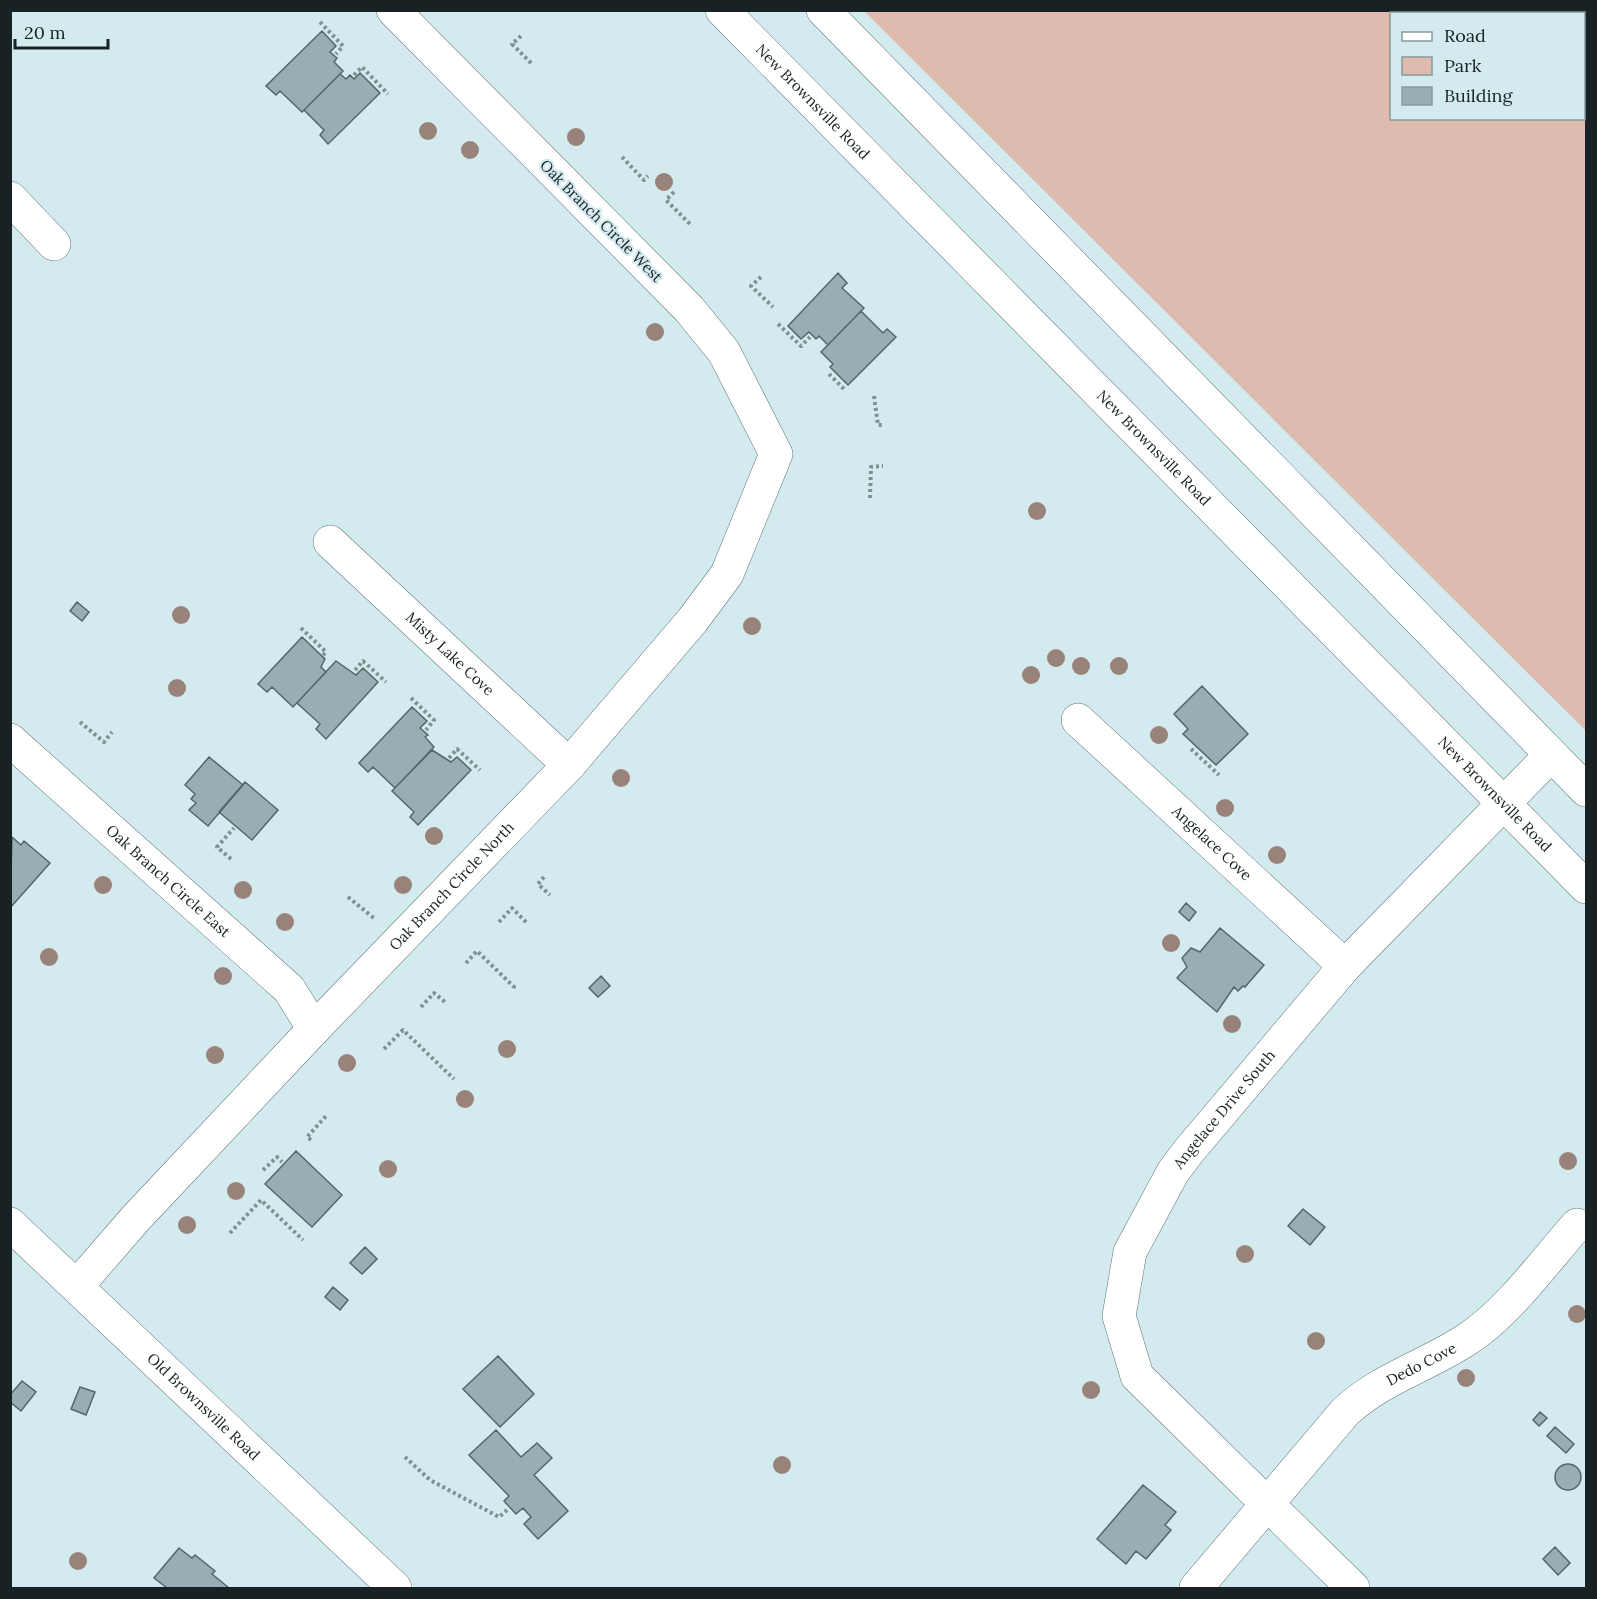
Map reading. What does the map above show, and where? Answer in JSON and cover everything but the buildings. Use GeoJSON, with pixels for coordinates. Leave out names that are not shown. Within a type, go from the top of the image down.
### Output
{"type":"FeatureCollection","features":[{"type":"Feature","properties":{"kind":"street","name":"Oak Branch Circle West"},"geometry":{"type":"LineString","coordinates":[[393,10],[689,309],[724,352],[776,454]]}},
{"type":"Feature","properties":{"kind":"street","name":"New Brownsville Road"},"geometry":{"type":"LineString","coordinates":[[722,10],[1587,887]]}},
{"type":"Feature","properties":{"kind":"street"},"geometry":{"type":"LineString","coordinates":[[823,10],[1587,790]]}},
{"type":"Feature","properties":{"kind":"street"},"geometry":{"type":"LineString","coordinates":[[10,198],[54,244]]}},
{"type":"Feature","properties":{"kind":"street","name":"Oak Branch Circle North"},"geometry":{"type":"LineString","coordinates":[[77,1286],[136,1218],[314,1029],[569,765],[692,621],[727,574],[776,454]]}},
{"type":"Feature","properties":{"kind":"street","name":"Misty Lake Cove"},"geometry":{"type":"LineString","coordinates":[[330,542],[569,765]]}},
{"type":"Feature","properties":{"kind":"street","name":"Angelace Cove"},"geometry":{"type":"LineString","coordinates":[[1078,720],[1346,966]]}},
{"type":"Feature","properties":{"kind":"street","name":"Oak Branch Circle East"},"geometry":{"type":"LineString","coordinates":[[10,740],[289,989],[314,1029]]}},
{"type":"Feature","properties":{"kind":"street","name":"Angelace Drive South"},"geometry":{"type":"LineString","coordinates":[[1353,1588],[1137,1376],[1119,1316],[1130,1252],[1173,1173],[1346,966],[1551,755]]}},
{"type":"Feature","properties":{"kind":"street","name":"Old Brownsville Road"},"geometry":{"type":"LineString","coordinates":[[10,1224],[395,1588]]}},
{"type":"Feature","properties":{"kind":"street","name":"Dedo Cove"},"geometry":{"type":"LineString","coordinates":[[1196,1588],[1353,1404],[1398,1374],[1467,1339],[1486,1324],[1577,1225]]}},
{"type":"Feature","properties":{"kind":"path"},"geometry":{"type":"LineString","coordinates":[[320,22],[343,46],[336,54]]}},
{"type":"Feature","properties":{"kind":"path"},"geometry":{"type":"LineString","coordinates":[[521,36],[512,44],[532,64]]}},
{"type":"Feature","properties":{"kind":"path"},"geometry":{"type":"LineString","coordinates":[[354,75],[362,67],[388,94]]}},
{"type":"Feature","properties":{"kind":"path"},"geometry":{"type":"LineString","coordinates":[[622,157],[644,180],[648,176]]}},
{"type":"Feature","properties":{"kind":"path"},"geometry":{"type":"LineString","coordinates":[[674,192],[666,200],[692,226]]}},
{"type":"Feature","properties":{"kind":"path"},"geometry":{"type":"LineString","coordinates":[[761,277],[752,286],[773,307]]}},
{"type":"Feature","properties":{"kind":"path"},"geometry":{"type":"LineString","coordinates":[[778,324],[801,346],[810,337]]}},
{"type":"Feature","properties":{"kind":"path"},"geometry":{"type":"LineString","coordinates":[[829,374],[846,391]]}},
{"type":"Feature","properties":{"kind":"path"},"geometry":{"type":"LineString","coordinates":[[874,396],[878,425],[882,425]]}},
{"type":"Feature","properties":{"kind":"path"},"geometry":{"type":"LineString","coordinates":[[870,498],[871,467],[883,466]]}},
{"type":"Feature","properties":{"kind":"path"},"geometry":{"type":"LineString","coordinates":[[301,628],[326,651],[322,654]]}},
{"type":"Feature","properties":{"kind":"path"},"geometry":{"type":"LineString","coordinates":[[355,670],[363,661],[386,682]]}},
{"type":"Feature","properties":{"kind":"path"},"geometry":{"type":"LineString","coordinates":[[411,698],[434,720],[426,730]]}},
{"type":"Feature","properties":{"kind":"path"},"geometry":{"type":"LineString","coordinates":[[80,722],[104,742],[112,732]]}},
{"type":"Feature","properties":{"kind":"path"},"geometry":{"type":"LineString","coordinates":[[449,758],[457,749],[480,770]]}},
{"type":"Feature","properties":{"kind":"path"},"geometry":{"type":"LineString","coordinates":[[1191,749],[1219,775]]}},
{"type":"Feature","properties":{"kind":"path"},"geometry":{"type":"LineString","coordinates":[[231,859],[218,847],[234,828]]}},
{"type":"Feature","properties":{"kind":"path"},"geometry":{"type":"LineString","coordinates":[[544,877],[538,884],[550,895]]}},
{"type":"Feature","properties":{"kind":"path"},"geometry":{"type":"LineString","coordinates":[[348,897],[379,922]]}},
{"type":"Feature","properties":{"kind":"path"},"geometry":{"type":"LineString","coordinates":[[499,922],[512,908],[527,924]]}},
{"type":"Feature","properties":{"kind":"path"},"geometry":{"type":"LineString","coordinates":[[466,963],[477,951],[514,987],[513,989]]}},
{"type":"Feature","properties":{"kind":"path"},"geometry":{"type":"LineString","coordinates":[[421,1007],[434,993],[445,1002]]}},
{"type":"Feature","properties":{"kind":"path"},"geometry":{"type":"LineString","coordinates":[[384,1049],[403,1030],[454,1079]]}},
{"type":"Feature","properties":{"kind":"path"},"geometry":{"type":"LineString","coordinates":[[311,1140],[307,1137],[327,1115]]}},
{"type":"Feature","properties":{"kind":"path"},"geometry":{"type":"LineString","coordinates":[[263,1170],[277,1157],[282,1162]]}},
{"type":"Feature","properties":{"kind":"path"},"geometry":{"type":"LineString","coordinates":[[230,1233],[261,1200],[303,1240]]}},
{"type":"Feature","properties":{"kind":"path"},"geometry":{"type":"LineString","coordinates":[[405,1457],[430,1480],[499,1517],[507,1510]]}},
{"type":"Feature","properties":{"kind":"green space"},"geometry":{"type":"Polygon","coordinates":[[[864,11],[1586,11],[1586,731],[864,11]]]}}]}
